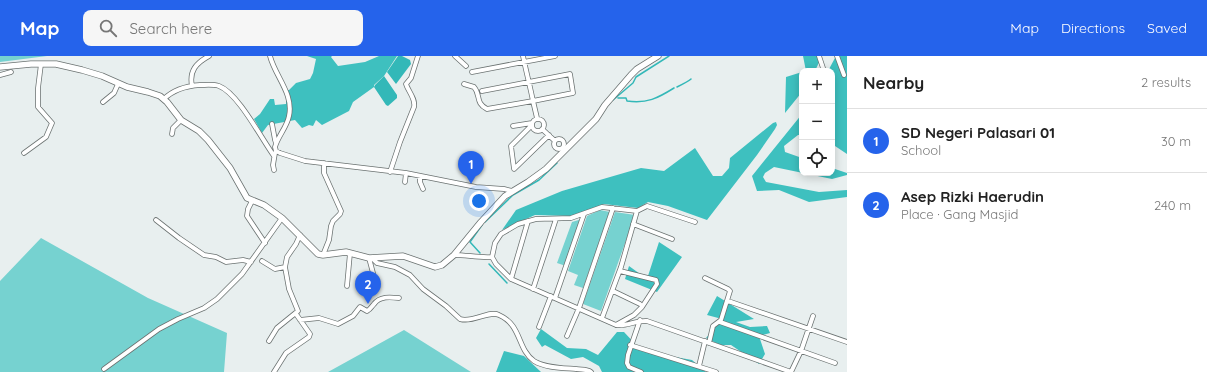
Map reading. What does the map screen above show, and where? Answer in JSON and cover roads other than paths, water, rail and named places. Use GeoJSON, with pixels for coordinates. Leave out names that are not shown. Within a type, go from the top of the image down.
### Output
{"type":"FeatureCollection","features":[{"type":"Feature","properties":{"kind":"main road"},"geometry":{"type":"LineString","coordinates":[[0,67],[56,64],[102,76],[118,84],[160,96],[181,120],[199,131],[208,140],[230,168],[247,198],[264,205],[282,218],[318,254],[323,256],[338,253],[371,258],[403,256],[434,266],[442,265],[454,254],[505,196],[538,175],[563,149],[596,119],[613,96],[637,69],[658,56]]}},
{"type":"Feature","properties":{"kind":"street"},"geometry":{"type":"LineString","coordinates":[[192,86],[190,77],[194,69],[200,62],[209,56]]}},
{"type":"Feature","properties":{"kind":"street"},"geometry":{"type":"LineString","coordinates":[[270,56],[273,68],[287,92],[290,105],[289,118],[275,147],[273,165],[274,170]]}},
{"type":"Feature","properties":{"kind":"street"},"geometry":{"type":"LineString","coordinates":[[390,172],[415,103],[407,90],[406,84],[411,78],[418,56]]}},
{"type":"Feature","properties":{"kind":"street"},"geometry":{"type":"LineString","coordinates":[[455,56],[466,66]]}},
{"type":"Feature","properties":{"kind":"street"},"geometry":{"type":"LineString","coordinates":[[524,56],[524,62],[537,118],[544,123],[542,129]]}},
{"type":"Feature","properties":{"kind":"street"},"geometry":{"type":"LineString","coordinates":[[472,72],[555,56]]}},
{"type":"Feature","properties":{"kind":"street"},"geometry":{"type":"LineString","coordinates":[[819,56],[823,68]]}},
{"type":"Feature","properties":{"kind":"street"},"geometry":{"type":"LineString","coordinates":[[837,56],[844,75]]}},
{"type":"Feature","properties":{"kind":"street"},"geometry":{"type":"LineString","coordinates":[[24,153],[46,137],[52,123],[38,107],[37,97],[42,64]]}},
{"type":"Feature","properties":{"kind":"street"},"geometry":{"type":"LineString","coordinates":[[0,75],[11,72]]}},
{"type":"Feature","properties":{"kind":"street"},"geometry":{"type":"LineString","coordinates":[[464,84],[474,87],[478,92],[479,103],[487,109],[573,94],[570,74],[482,91]]}},
{"type":"Feature","properties":{"kind":"street"},"geometry":{"type":"LineString","coordinates":[[103,102],[114,93],[118,84]]}},
{"type":"Feature","properties":{"kind":"street"},"geometry":{"type":"LineString","coordinates":[[164,99],[172,92],[192,86],[217,85],[227,90],[275,154],[304,161],[406,173],[476,187],[512,191]]}},
{"type":"Feature","properties":{"kind":"street"},"geometry":{"type":"LineString","coordinates":[[537,118],[512,146],[514,169],[549,135]]}},
{"type":"Feature","properties":{"kind":"street"},"geometry":{"type":"LineString","coordinates":[[172,134],[173,128],[181,120]]}},
{"type":"Feature","properties":{"kind":"street"},"geometry":{"type":"LineString","coordinates":[[272,124],[276,143]]}},
{"type":"Feature","properties":{"kind":"street"},"geometry":{"type":"LineString","coordinates":[[513,126],[532,124]]}},
{"type":"Feature","properties":{"kind":"street"},"geometry":{"type":"LineString","coordinates":[[532,124],[535,130],[540,131],[542,129]]}},
{"type":"Feature","properties":{"kind":"street"},"geometry":{"type":"LineString","coordinates":[[542,129],[555,141]]}},
{"type":"Feature","properties":{"kind":"street"},"geometry":{"type":"LineString","coordinates":[[558,139],[562,141],[564,146],[563,149],[557,149],[554,147],[553,144],[555,141],[558,139]]}},
{"type":"Feature","properties":{"kind":"street"},"geometry":{"type":"LineString","coordinates":[[323,256],[329,240],[331,226],[341,212],[324,173],[324,163]]}},
{"type":"Feature","properties":{"kind":"street"},"geometry":{"type":"LineString","coordinates":[[405,182],[406,173]]}},
{"type":"Feature","properties":{"kind":"street"},"geometry":{"type":"LineString","coordinates":[[420,176],[420,182],[423,189]]}},
{"type":"Feature","properties":{"kind":"street"},"geometry":{"type":"LineString","coordinates":[[252,201],[248,208],[247,216],[264,243]]}},
{"type":"Feature","properties":{"kind":"street"},"geometry":{"type":"LineString","coordinates":[[695,222],[647,206],[637,211],[602,207],[571,218],[536,219],[510,228],[501,234],[495,243],[492,258],[511,279],[616,325],[622,326],[640,320],[655,324],[791,372],[801,351],[814,316]]}},
{"type":"Feature","properties":{"kind":"street"},"geometry":{"type":"LineString","coordinates":[[567,336],[613,208]]}},
{"type":"Feature","properties":{"kind":"street"},"geometry":{"type":"LineString","coordinates":[[602,318],[620,271],[637,211]]}},
{"type":"Feature","properties":{"kind":"street"},"geometry":{"type":"LineString","coordinates":[[539,327],[553,297],[584,214]]}},
{"type":"Feature","properties":{"kind":"street"},"geometry":{"type":"LineString","coordinates":[[104,369],[160,329],[178,319],[204,308],[212,302],[242,274],[282,218]]}},
{"type":"Feature","properties":{"kind":"street"},"geometry":{"type":"LineString","coordinates":[[532,289],[556,219]]}},
{"type":"Feature","properties":{"kind":"street"},"geometry":{"type":"LineString","coordinates":[[156,220],[204,255],[216,257],[226,262],[243,260],[251,262]]}},
{"type":"Feature","properties":{"kind":"street"},"geometry":{"type":"LineString","coordinates":[[511,279],[528,221]]}},
{"type":"Feature","properties":{"kind":"street"},"geometry":{"type":"LineString","coordinates":[[633,224],[672,239]]}},
{"type":"Feature","properties":{"kind":"street"},"geometry":{"type":"LineString","coordinates":[[269,341],[278,328],[296,314],[298,309],[290,289],[285,267],[287,257],[300,235]]}},
{"type":"Feature","properties":{"kind":"street"},"geometry":{"type":"LineString","coordinates":[[347,286],[350,254]]}},
{"type":"Feature","properties":{"kind":"street"},"geometry":{"type":"LineString","coordinates":[[454,254],[479,258],[492,258]]}},
{"type":"Feature","properties":{"kind":"street"},"geometry":{"type":"LineString","coordinates":[[370,280],[372,273],[371,258]]}},
{"type":"Feature","properties":{"kind":"street"},"geometry":{"type":"LineString","coordinates":[[371,258],[377,263],[410,275],[423,289],[446,306],[460,319],[471,320],[494,314],[499,315],[514,327],[526,352],[535,361],[556,367],[591,372]]}},
{"type":"Feature","properties":{"kind":"street"},"geometry":{"type":"LineString","coordinates":[[262,261],[276,269],[285,267]]}},
{"type":"Feature","properties":{"kind":"street"},"geometry":{"type":"LineString","coordinates":[[616,325],[634,315],[642,307],[657,284],[656,280],[620,271]]}},
{"type":"Feature","properties":{"kind":"street"},"geometry":{"type":"LineString","coordinates":[[698,366],[712,326],[720,322],[730,292],[729,289],[705,278]]}},
{"type":"Feature","properties":{"kind":"street"},"geometry":{"type":"LineString","coordinates":[[613,291],[640,304]]}},
{"type":"Feature","properties":{"kind":"street"},"geometry":{"type":"LineString","coordinates":[[300,320],[319,318],[338,324],[353,316],[360,307],[367,311],[371,309],[374,303],[385,297],[399,298]]}},
{"type":"Feature","properties":{"kind":"street"},"geometry":{"type":"LineString","coordinates":[[728,301],[847,342]]}},
{"type":"Feature","properties":{"kind":"street"},"geometry":{"type":"LineString","coordinates":[[274,372],[286,353],[309,337],[310,334],[296,314]]}},
{"type":"Feature","properties":{"kind":"street"},"geometry":{"type":"LineString","coordinates":[[640,320],[630,346],[627,363],[629,367],[641,372]]}},
{"type":"Feature","properties":{"kind":"street"},"geometry":{"type":"LineString","coordinates":[[720,322],[834,362]]}},
{"type":"Feature","properties":{"kind":"street"},"geometry":{"type":"LineString","coordinates":[[630,346],[716,372]]}},
{"type":"Feature","properties":{"kind":"waterway"},"geometry":{"type":"LineString","coordinates":[[613,100],[633,83],[636,77],[669,56]]}},
{"type":"Feature","properties":{"kind":"waterway"},"geometry":{"type":"LineString","coordinates":[[677,87],[691,79]]}},
{"type":"Feature","properties":{"kind":"waterway"},"geometry":{"type":"LineString","coordinates":[[618,98],[626,98],[627,101],[641,102],[663,95],[674,88]]}},
{"type":"Feature","properties":{"kind":"waterway"},"geometry":{"type":"LineString","coordinates":[[485,222],[513,195],[539,180],[557,163]]}},
{"type":"Feature","properties":{"kind":"waterway"},"geometry":{"type":"LineString","coordinates":[[480,253],[470,242],[482,225]]}},
{"type":"Feature","properties":{"kind":"waterway"},"geometry":{"type":"LineString","coordinates":[[489,264],[507,283]]}},
{"type":"Feature","properties":{"kind":"place","name":"SD Negeri Palasari 01"},"geometry":{"type":"Point","coordinates":[471,184]}},
{"type":"Feature","properties":{"kind":"place","name":"Asep Rizki Haerudin"},"geometry":{"type":"Point","coordinates":[368,304]}}]}
